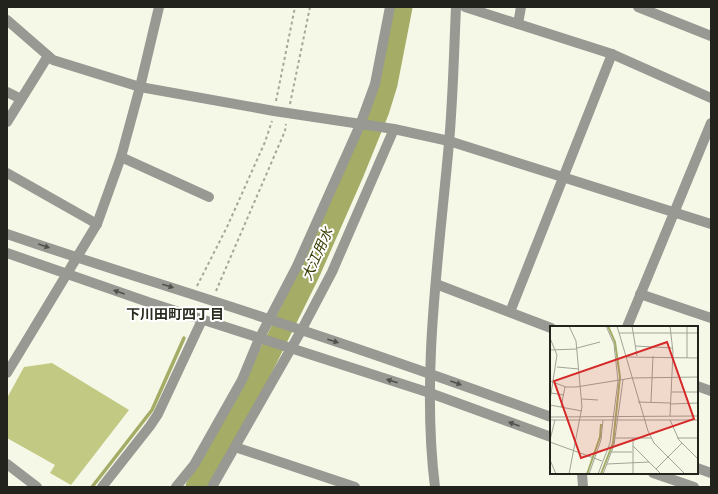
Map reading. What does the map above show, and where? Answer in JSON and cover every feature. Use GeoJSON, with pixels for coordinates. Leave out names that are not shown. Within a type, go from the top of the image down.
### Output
{"type":"FeatureCollection","features":[{"type":"Feature","properties":{"kind":"street"},"geometry":{"type":"LineString","coordinates":[[7,373],[97,224],[121,157],[140,88],[158,7]]}},
{"type":"Feature","properties":{"kind":"street"},"geometry":{"type":"LineString","coordinates":[[176,487],[194,465],[242,380],[260,339],[298,266],[361,125],[376,84],[390,7]]}},
{"type":"Feature","properties":{"kind":"street"},"geometry":{"type":"LineString","coordinates":[[435,487],[430,393],[436,284],[449,140],[456,7]]}},
{"type":"Feature","properties":{"kind":"street"},"geometry":{"type":"LineString","coordinates":[[465,7],[612,54],[711,98]]}},
{"type":"Feature","properties":{"kind":"street"},"geometry":{"type":"LineString","coordinates":[[518,24],[521,7]]}},
{"type":"Feature","properties":{"kind":"street"},"geometry":{"type":"LineString","coordinates":[[638,7],[711,36]]}},
{"type":"Feature","properties":{"kind":"street"},"geometry":{"type":"LineString","coordinates":[[7,20],[53,60],[85,69],[140,88],[391,129],[449,140],[711,224]]}},
{"type":"Feature","properties":{"kind":"street"},"geometry":{"type":"LineString","coordinates":[[510,312],[612,54]]}},
{"type":"Feature","properties":{"kind":"street"},"geometry":{"type":"LineString","coordinates":[[7,122],[48,56]]}},
{"type":"Feature","properties":{"kind":"street"},"geometry":{"type":"LineString","coordinates":[[7,92],[22,99]]}},
{"type":"Feature","properties":{"kind":"street"},"geometry":{"type":"LineString","coordinates":[[627,326],[711,123]]}},
{"type":"Feature","properties":{"kind":"street"},"geometry":{"type":"LineString","coordinates":[[212,487],[298,330],[332,272],[391,129]]}},
{"type":"Feature","properties":{"kind":"street"},"geometry":{"type":"LineString","coordinates":[[121,157],[209,197]]}},
{"type":"Feature","properties":{"kind":"street"},"geometry":{"type":"LineString","coordinates":[[7,173],[97,224]]}},
{"type":"Feature","properties":{"kind":"street"},"geometry":{"type":"LineString","coordinates":[[7,234],[77,258],[193,294],[431,374],[550,417]]}},
{"type":"Feature","properties":{"kind":"street"},"geometry":{"type":"LineString","coordinates":[[7,253],[202,320],[430,393],[550,437]]}},
{"type":"Feature","properties":{"kind":"street"},"geometry":{"type":"LineString","coordinates":[[436,284],[550,328]]}},
{"type":"Feature","properties":{"kind":"street"},"geometry":{"type":"LineString","coordinates":[[640,294],[711,318]]}},
{"type":"Feature","properties":{"kind":"street"},"geometry":{"type":"LineString","coordinates":[[102,487],[158,414],[202,320]]}},
{"type":"Feature","properties":{"kind":"street"},"geometry":{"type":"LineString","coordinates":[[698,386],[711,391]]}},
{"type":"Feature","properties":{"kind":"street"},"geometry":{"type":"LineString","coordinates":[[235,447],[333,484],[355,487]]}},
{"type":"Feature","properties":{"kind":"street"},"geometry":{"type":"LineString","coordinates":[[7,464],[36,487]]}},
{"type":"Feature","properties":{"kind":"street"},"geometry":{"type":"LineString","coordinates":[[698,468],[711,473]]}},
{"type":"Feature","properties":{"kind":"street"},"geometry":{"type":"LineString","coordinates":[[582,474],[583,487]]}},
{"type":"Feature","properties":{"kind":"street"},"geometry":{"type":"LineString","coordinates":[[656,474],[694,487]]}},
{"type":"Feature","properties":{"kind":"path"},"geometry":{"type":"LineString","coordinates":[[193,294],[227,227],[271,126],[295,7]]}},
{"type":"Feature","properties":{"kind":"path"},"geometry":{"type":"LineString","coordinates":[[212,301],[285,131],[310,7]]}},
{"type":"Feature","properties":{"kind":"building"},"geometry":{"type":"Polygon","coordinates":[[[52,363],[129,410],[71,485],[50,473],[55,465],[7,438],[7,398],[24,367],[52,363]]]}},
{"type":"Feature","properties":{"kind":"waterway","name":"大江用水"},"geometry":{"type":"LineString","coordinates":[[196,487],[210,467],[250,393],[309,274],[353,174],[379,110],[387,84],[402,7]]}},
{"type":"Feature","properties":{"kind":"waterway"},"geometry":{"type":"LineString","coordinates":[[92,487],[152,410],[184,338]]}},
{"type":"Feature","properties":{"kind":"district","name":"下川田町四丁目"},"geometry":{"type":"Point","coordinates":[175,314]}}]}
